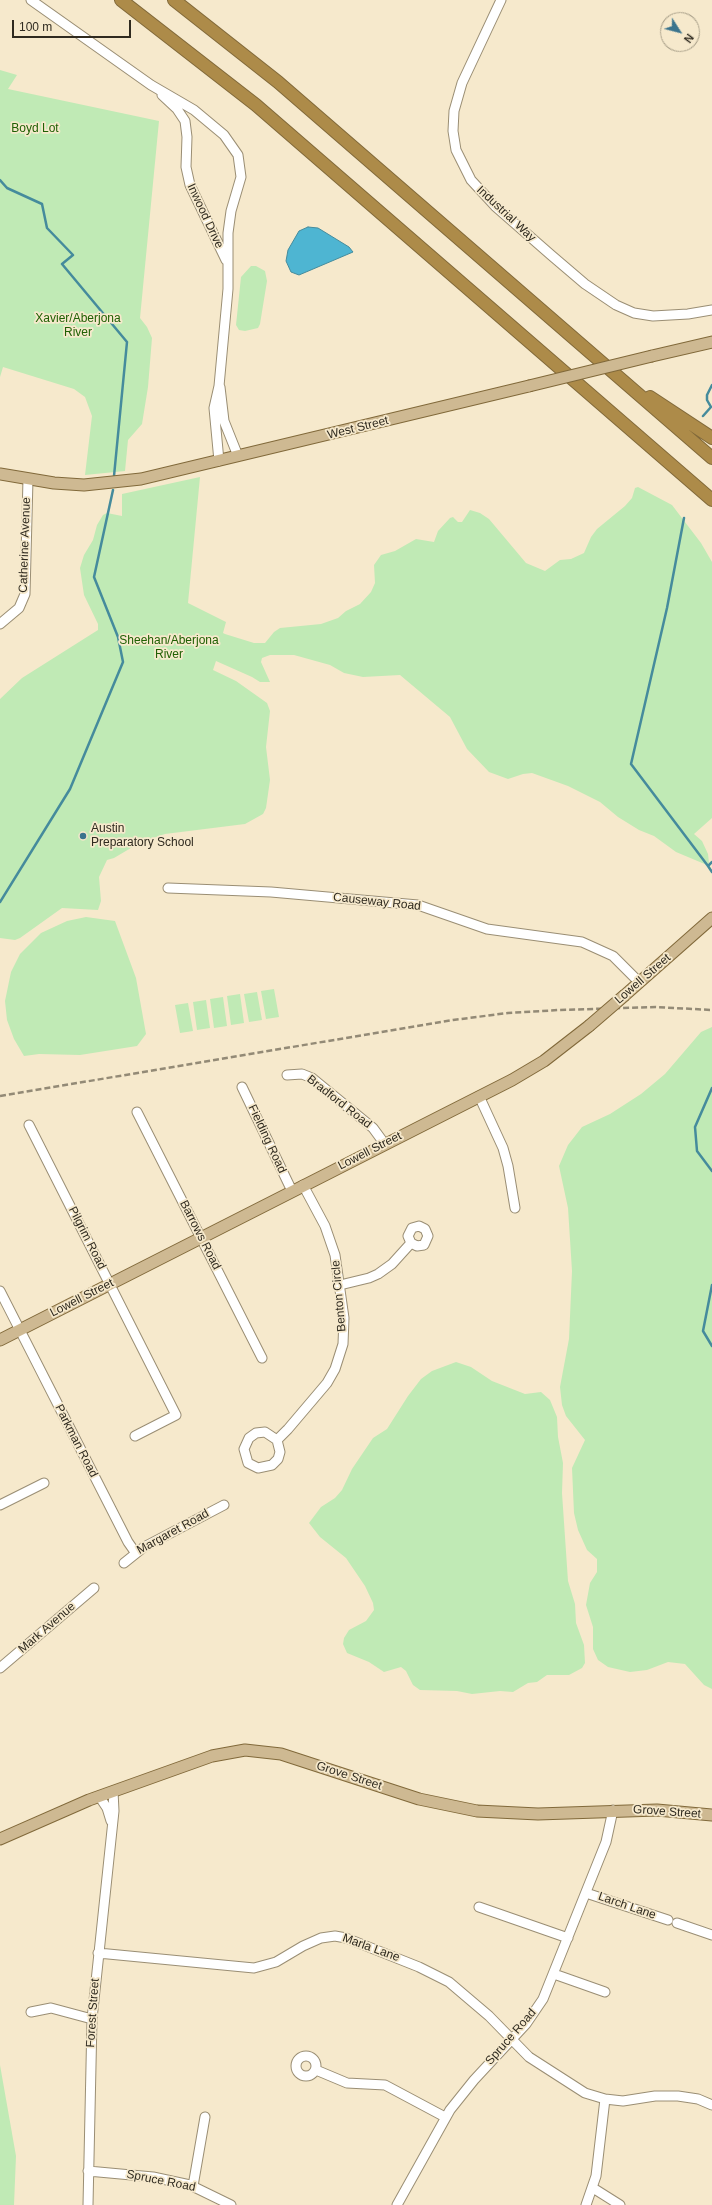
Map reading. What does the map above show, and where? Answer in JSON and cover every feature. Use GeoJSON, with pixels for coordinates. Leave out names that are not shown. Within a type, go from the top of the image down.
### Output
{"type":"FeatureCollection","features":[{"type":"Feature","properties":{"kind":"highway"},"geometry":{"type":"LineString","coordinates":[[121,0],[189,51],[256,105],[712,500]]}},
{"type":"Feature","properties":{"kind":"highway"},"geometry":{"type":"LineString","coordinates":[[174,0],[284,87],[712,458]]}},
{"type":"Feature","properties":{"kind":"highway"},"geometry":{"type":"LineString","coordinates":[[622,380],[677,413],[712,438]]}},
{"type":"Feature","properties":{"kind":"main road","name":"West Street"},"geometry":{"type":"LineString","coordinates":[[0,474],[28,479],[84,485],[113,483],[149,477],[712,342]]}},
{"type":"Feature","properties":{"kind":"main road","name":"Lowell Street"},"geometry":{"type":"LineString","coordinates":[[0,1340],[538,1065],[589,1026],[712,918]]}},
{"type":"Feature","properties":{"kind":"main road","name":"Grove Street"},"geometry":{"type":"LineString","coordinates":[[0,1839],[65,1809],[99,1796],[212,1756],[238,1750],[258,1750],[281,1754],[419,1799],[463,1809],[538,1814],[613,1810],[657,1810],[712,1815]]}},
{"type":"Feature","properties":{"kind":"street","name":"Inwood Drive"},"geometry":{"type":"LineString","coordinates":[[31,0],[151,85],[194,110],[221,132],[237,152],[242,177],[230,218],[227,248],[228,289],[219,386],[214,408],[219,461]]}},
{"type":"Feature","properties":{"kind":"street","name":"Industrial Way"},"geometry":{"type":"LineString","coordinates":[[501,0],[462,83],[454,111],[453,131],[456,150],[471,180],[495,206],[585,284],[616,305],[634,313],[653,316],[688,314],[712,310]]}},
{"type":"Feature","properties":{"kind":"street","name":"Inwood Drive"},"geometry":{"type":"LineString","coordinates":[[151,85],[177,110],[185,121],[188,137],[186,167],[190,185],[228,265]]}},
{"type":"Feature","properties":{"kind":"street","name":"Inwood Drive"},"geometry":{"type":"LineString","coordinates":[[219,386],[224,421],[238,456]]}},
{"type":"Feature","properties":{"kind":"street","name":"Catherine Avenue"},"geometry":{"type":"LineString","coordinates":[[0,624],[19,608],[25,594],[28,479]]}},
{"type":"Feature","properties":{"kind":"street","name":"Causeway Road"},"geometry":{"type":"LineString","coordinates":[[168,888],[270,892],[418,905],[480,927],[582,942],[613,956],[639,982]]}},
{"type":"Feature","properties":{"kind":"street","name":"Bradford Road"},"geometry":{"type":"LineString","coordinates":[[287,1075],[302,1074],[312,1078],[373,1128],[384,1143]]}},
{"type":"Feature","properties":{"kind":"street","name":"Fielding Road"},"geometry":{"type":"LineString","coordinates":[[242,1087],[292,1191]]}},
{"type":"Feature","properties":{"kind":"street"},"geometry":{"type":"LineString","coordinates":[[479,1096],[506,1157],[514,1208]]}},
{"type":"Feature","properties":{"kind":"street","name":"Barrows Road"},"geometry":{"type":"LineString","coordinates":[[137,1112],[262,1358]]}},
{"type":"Feature","properties":{"kind":"street","name":"Pilgrim Road"},"geometry":{"type":"LineString","coordinates":[[29,1125],[176,1415],[136,1436]]}},
{"type":"Feature","properties":{"kind":"street","name":"Benton Circle"},"geometry":{"type":"LineString","coordinates":[[277,1440],[323,1389],[335,1369],[341,1353],[343,1336],[340,1285],[332,1242],[303,1185]]}},
{"type":"Feature","properties":{"kind":"street"},"geometry":{"type":"LineString","coordinates":[[340,1285],[369,1278],[378,1274],[392,1264],[411,1243]]}},
{"type":"Feature","properties":{"kind":"street","name":"Parkman Road"},"geometry":{"type":"LineString","coordinates":[[0,1291],[128,1542],[135,1552]]}},
{"type":"Feature","properties":{"kind":"street"},"geometry":{"type":"LineString","coordinates":[[265,1432],[277,1440],[280,1452],[278,1459],[272,1465],[258,1468],[248,1463],[244,1449],[246,1441],[253,1434],[265,1432]]}},
{"type":"Feature","properties":{"kind":"street"},"geometry":{"type":"LineString","coordinates":[[0,1505],[44,1483]]}},
{"type":"Feature","properties":{"kind":"street","name":"Margaret Road"},"geometry":{"type":"LineString","coordinates":[[124,1563],[135,1552],[224,1505]]}},
{"type":"Feature","properties":{"kind":"street","name":"Mark Avenue"},"geometry":{"type":"LineString","coordinates":[[0,1668],[94,1588]]}},
{"type":"Feature","properties":{"kind":"street","name":"Forest Street"},"geometry":{"type":"LineString","coordinates":[[88,2205],[92,2019],[114,1811],[113,1792]]}},
{"type":"Feature","properties":{"kind":"street","name":"Forest Street"},"geometry":{"type":"LineString","coordinates":[[99,1796],[107,1808],[112,1822]]}},
{"type":"Feature","properties":{"kind":"street","name":"Spruce Road"},"geometry":{"type":"LineString","coordinates":[[397,2205],[445,2117],[474,2080],[534,2014],[543,1999],[608,1836],[613,1810]]}},
{"type":"Feature","properties":{"kind":"street","name":"Larch Lane"},"geometry":{"type":"LineString","coordinates":[[586,1892],[712,1936]]}},
{"type":"Feature","properties":{"kind":"street"},"geometry":{"type":"LineString","coordinates":[[479,1907],[568,1938]]}},
{"type":"Feature","properties":{"kind":"street","name":"Marla Lane"},"geometry":{"type":"LineString","coordinates":[[98,1953],[254,1968],[276,1962],[315,1940],[331,1936],[341,1936],[362,1943],[445,1980],[484,2011],[529,2056],[570,2084],[591,2096],[605,2100],[622,2101],[655,2096],[678,2096],[698,2100],[712,2105]]}},
{"type":"Feature","properties":{"kind":"street"},"geometry":{"type":"LineString","coordinates":[[554,1974],[605,1992]]}},
{"type":"Feature","properties":{"kind":"street"},"geometry":{"type":"LineString","coordinates":[[31,2012],[51,2008],[92,2019]]}},
{"type":"Feature","properties":{"kind":"street"},"geometry":{"type":"LineString","coordinates":[[316,2070],[348,2083],[386,2085],[445,2117]]}},
{"type":"Feature","properties":{"kind":"street"},"geometry":{"type":"LineString","coordinates":[[586,2205],[593,2188],[605,2100]]}},
{"type":"Feature","properties":{"kind":"street"},"geometry":{"type":"LineString","coordinates":[[193,2186],[205,2117]]}},
{"type":"Feature","properties":{"kind":"street","name":"Spruce Road"},"geometry":{"type":"LineString","coordinates":[[88,2171],[153,2177],[193,2186],[231,2205]]}},
{"type":"Feature","properties":{"kind":"street"},"geometry":{"type":"LineString","coordinates":[[593,2188],[620,2205]]}},
{"type":"Feature","properties":{"kind":"green space","name":"Xavier/Aberjona River"},"geometry":{"type":"Polygon","coordinates":[[[0,70],[17,75],[8,89],[159,121],[140,318],[147,327],[152,338],[148,387],[142,424],[128,440],[125,471],[85,475],[92,416],[85,397],[74,389],[3,367],[0,377],[0,70]]]}},
{"type":"Feature","properties":{"kind":"green space"},"geometry":{"type":"Polygon","coordinates":[[[251,266],[256,266],[265,271],[267,281],[260,324],[258,328],[245,331],[239,330],[236,325],[241,277],[251,266]]]}},
{"type":"Feature","properties":{"kind":"green space","name":"Sheehan/Aberjona River"},"geometry":{"type":"Polygon","coordinates":[[[200,477],[188,603],[226,622],[223,633],[254,643],[265,643],[274,632],[280,628],[321,624],[338,618],[346,611],[360,604],[371,592],[375,583],[374,565],[381,555],[395,551],[416,539],[434,542],[438,531],[450,518],[453,517],[458,522],[462,522],[470,510],[480,513],[489,519],[526,563],[545,571],[560,560],[571,559],[584,553],[591,537],[597,529],[625,506],[632,498],[635,488],[638,487],[672,505],[701,543],[712,562],[712,818],[694,834],[702,841],[708,854],[709,863],[707,865],[676,852],[654,836],[639,830],[618,817],[600,802],[568,786],[532,773],[523,774],[508,779],[489,772],[467,749],[450,717],[400,675],[363,677],[344,673],[330,665],[294,655],[270,655],[262,658],[261,662],[270,682],[260,682],[216,661],[213,670],[236,681],[267,703],[270,711],[266,747],[270,780],[266,808],[263,814],[245,824],[165,834],[141,842],[114,858],[107,860],[99,877],[101,901],[98,910],[62,908],[20,938],[15,940],[0,938],[0,699],[22,678],[98,630],[98,624],[84,595],[80,568],[84,555],[93,540],[97,525],[103,515],[107,513],[122,516],[122,494],[200,477]]]}},
{"type":"Feature","properties":{"kind":"green space"},"geometry":{"type":"Polygon","coordinates":[[[86,917],[115,921],[136,978],[146,1034],[137,1046],[80,1055],[39,1054],[24,1056],[14,1039],[7,1020],[5,1001],[11,972],[20,954],[41,933],[67,921],[86,917]]]}},
{"type":"Feature","properties":{"kind":"green space"},"geometry":{"type":"Polygon","coordinates":[[[274,989],[279,1017],[266,1019],[261,991],[274,989]]]}},
{"type":"Feature","properties":{"kind":"green space"},"geometry":{"type":"Polygon","coordinates":[[[257,992],[262,1020],[249,1022],[244,994],[257,992]]]}},
{"type":"Feature","properties":{"kind":"green space"},"geometry":{"type":"Polygon","coordinates":[[[240,994],[244,1023],[231,1025],[227,996],[240,994]]]}},
{"type":"Feature","properties":{"kind":"green space"},"geometry":{"type":"Polygon","coordinates":[[[223,997],[227,1026],[214,1028],[210,999],[223,997]]]}},
{"type":"Feature","properties":{"kind":"green space"},"geometry":{"type":"Polygon","coordinates":[[[206,1000],[210,1028],[197,1030],[193,1002],[206,1000]]]}},
{"type":"Feature","properties":{"kind":"green space"},"geometry":{"type":"Polygon","coordinates":[[[188,1003],[193,1031],[180,1033],[175,1005],[188,1003]]]}},
{"type":"Feature","properties":{"kind":"green space"},"geometry":{"type":"Polygon","coordinates":[[[712,1027],[712,1689],[704,1685],[685,1664],[668,1662],[647,1670],[630,1672],[608,1667],[598,1660],[593,1649],[593,1627],[586,1605],[590,1583],[597,1572],[597,1559],[587,1550],[578,1530],[574,1513],[572,1468],[585,1440],[566,1416],[562,1405],[560,1387],[569,1339],[572,1271],[568,1208],[559,1166],[568,1145],[582,1127],[610,1114],[641,1094],[665,1074],[701,1032],[712,1027]]]}},
{"type":"Feature","properties":{"kind":"green space"},"geometry":{"type":"Polygon","coordinates":[[[456,1362],[471,1367],[492,1381],[525,1394],[541,1392],[550,1400],[557,1417],[558,1437],[563,1463],[562,1493],[568,1581],[575,1604],[576,1623],[584,1645],[585,1663],[582,1668],[569,1675],[547,1675],[537,1682],[528,1683],[513,1692],[500,1691],[472,1694],[457,1691],[420,1690],[413,1685],[406,1671],[401,1667],[384,1672],[369,1662],[347,1653],[343,1644],[344,1638],[349,1630],[366,1621],[374,1610],[373,1603],[365,1586],[346,1558],[320,1537],[309,1523],[321,1507],[335,1498],[342,1490],[352,1469],[373,1438],[387,1429],[421,1379],[432,1371],[456,1362]]]}},
{"type":"Feature","properties":{"kind":"green space"},"geometry":{"type":"Polygon","coordinates":[[[0,2065],[16,2156],[14,2205],[0,2205],[0,2065]]]}},
{"type":"Feature","properties":{"kind":"water"},"geometry":{"type":"Polygon","coordinates":[[[308,227],[318,228],[349,247],[353,252],[299,275],[291,272],[286,261],[288,250],[299,231],[308,227]]]}},
{"type":"Feature","properties":{"kind":"waterway"},"geometry":{"type":"LineString","coordinates":[[0,180],[7,188],[42,204],[47,228],[73,255],[62,264],[127,342],[114,476]]}},
{"type":"Feature","properties":{"kind":"waterway"},"geometry":{"type":"LineString","coordinates":[[703,416],[711,407],[707,400],[707,395],[712,385]]}},
{"type":"Feature","properties":{"kind":"waterway"},"geometry":{"type":"LineString","coordinates":[[0,902],[70,789],[123,662],[118,637],[94,577],[113,490]]}},
{"type":"Feature","properties":{"kind":"waterway"},"geometry":{"type":"LineString","coordinates":[[684,518],[667,608],[631,764],[708,866]]}},
{"type":"Feature","properties":{"kind":"waterway"},"geometry":{"type":"LineString","coordinates":[[712,862],[708,866],[712,872]]}},
{"type":"Feature","properties":{"kind":"waterway"},"geometry":{"type":"LineString","coordinates":[[712,1088],[695,1127],[697,1151],[712,1171]]}},
{"type":"Feature","properties":{"kind":"waterway"},"geometry":{"type":"LineString","coordinates":[[712,1285],[703,1331],[712,1346]]}},
{"type":"Feature","properties":{"kind":"railway"},"geometry":{"type":"LineString","coordinates":[[0,1096],[453,1020],[508,1013],[656,1007],[712,1010]]}},
{"type":"Feature","properties":{"kind":"place","name":"Austin Preparatory School"},"geometry":{"type":"Point","coordinates":[83,836]}},
{"type":"Feature","properties":{"kind":"park label","name":"Boyd Lot"},"geometry":{"type":"Point","coordinates":[35,129]}}]}
